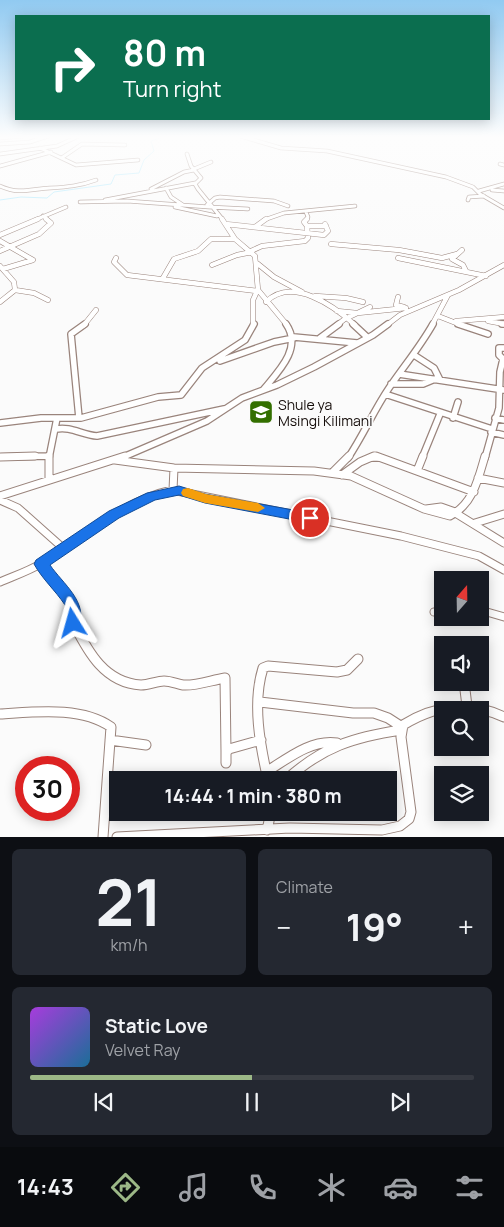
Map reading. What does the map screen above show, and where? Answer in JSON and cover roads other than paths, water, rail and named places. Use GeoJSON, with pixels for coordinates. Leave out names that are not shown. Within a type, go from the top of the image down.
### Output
{"type":"FeatureCollection","features":[{"type":"Feature","properties":{"kind":"street"},"geometry":{"type":"LineString","coordinates":[[143,193],[178,175]]}},
{"type":"Feature","properties":{"kind":"street"},"geometry":{"type":"LineString","coordinates":[[98,202],[195,183],[201,179],[198,175]]}},
{"type":"Feature","properties":{"kind":"street"},"geometry":{"type":"LineString","coordinates":[[436,175],[461,182],[479,191],[504,208]]}},
{"type":"Feature","properties":{"kind":"street"},"geometry":{"type":"LineString","coordinates":[[0,186],[11,191],[32,192],[47,188],[77,187],[96,180]]}},
{"type":"Feature","properties":{"kind":"street"},"geometry":{"type":"LineString","coordinates":[[195,183],[209,206],[226,224],[235,239],[251,251],[258,264],[282,282],[337,311],[367,337]]}},
{"type":"Feature","properties":{"kind":"street"},"geometry":{"type":"LineString","coordinates":[[489,190],[504,184]]}},
{"type":"Feature","properties":{"kind":"street"},"geometry":{"type":"LineString","coordinates":[[166,188],[171,197],[183,206]]}},
{"type":"Feature","properties":{"kind":"street"},"geometry":{"type":"LineString","coordinates":[[479,191],[504,191]]}},
{"type":"Feature","properties":{"kind":"street"},"geometry":{"type":"LineString","coordinates":[[468,200],[469,197],[484,196]]}},
{"type":"Feature","properties":{"kind":"street"},"geometry":{"type":"LineString","coordinates":[[209,206],[215,198],[220,197],[274,201],[288,206]]}},
{"type":"Feature","properties":{"kind":"street"},"geometry":{"type":"LineString","coordinates":[[482,202],[491,200]]}},
{"type":"Feature","properties":{"kind":"street"},"geometry":{"type":"LineString","coordinates":[[80,202],[127,201],[248,209]]}},
{"type":"Feature","properties":{"kind":"street"},"geometry":{"type":"LineString","coordinates":[[171,205],[178,209],[219,217]]}},
{"type":"Feature","properties":{"kind":"street"},"geometry":{"type":"LineString","coordinates":[[255,227],[267,217],[283,212],[306,212],[355,206]]}},
{"type":"Feature","properties":{"kind":"street"},"geometry":{"type":"LineString","coordinates":[[0,235],[66,207]]}},
{"type":"Feature","properties":{"kind":"street"},"geometry":{"type":"LineString","coordinates":[[212,265],[262,246],[305,241],[308,233],[304,222],[308,217],[306,212]]}},
{"type":"Feature","properties":{"kind":"street"},"geometry":{"type":"LineString","coordinates":[[0,251],[40,234],[51,223],[43,216]]}},
{"type":"Feature","properties":{"kind":"street"},"geometry":{"type":"LineString","coordinates":[[226,224],[326,235],[326,225],[307,226]]}},
{"type":"Feature","properties":{"kind":"street"},"geometry":{"type":"LineString","coordinates":[[163,278],[174,259],[179,256],[198,251],[211,239],[235,239]]}},
{"type":"Feature","properties":{"kind":"street"},"geometry":{"type":"LineString","coordinates":[[0,241],[30,256],[33,260],[1,268],[14,282],[15,290]]}},
{"type":"Feature","properties":{"kind":"street"},"geometry":{"type":"LineString","coordinates":[[331,244],[400,250],[442,258],[457,254]]}},
{"type":"Feature","properties":{"kind":"street"},"geometry":{"type":"LineString","coordinates":[[462,250],[452,260],[463,266],[466,271]]}},
{"type":"Feature","properties":{"kind":"street"},"geometry":{"type":"LineString","coordinates":[[116,258],[114,262],[126,275],[163,278],[231,289],[257,290]]}},
{"type":"Feature","properties":{"kind":"street"},"geometry":{"type":"LineString","coordinates":[[398,258],[486,276]]}},
{"type":"Feature","properties":{"kind":"street"},"geometry":{"type":"LineString","coordinates":[[0,423],[79,418],[158,397],[181,395],[199,371],[230,351],[252,328],[252,302],[257,290],[258,264]]}},
{"type":"Feature","properties":{"kind":"street"},"geometry":{"type":"LineString","coordinates":[[0,496],[115,460],[164,442],[226,409],[242,398],[294,378],[367,337],[409,309],[448,295],[504,265]]}},
{"type":"Feature","properties":{"kind":"street"},"geometry":{"type":"LineString","coordinates":[[0,302],[15,290],[34,293],[48,300]]}},
{"type":"Feature","properties":{"kind":"street"},"geometry":{"type":"LineString","coordinates":[[257,290],[284,320],[294,338],[293,348],[263,390]]}},
{"type":"Feature","properties":{"kind":"street"},"geometry":{"type":"LineString","coordinates":[[266,302],[278,294],[346,298],[363,302]]}},
{"type":"Feature","properties":{"kind":"street"},"geometry":{"type":"LineString","coordinates":[[332,473],[346,460],[364,435],[391,384],[414,355],[438,316],[448,295]]}},
{"type":"Feature","properties":{"kind":"street"},"geometry":{"type":"LineString","coordinates":[[398,297],[396,305],[409,309]]}},
{"type":"Feature","properties":{"kind":"street"},"geometry":{"type":"LineString","coordinates":[[320,338],[346,318],[370,307]]}},
{"type":"Feature","properties":{"kind":"street"},"geometry":{"type":"LineString","coordinates":[[337,311],[358,313],[409,309]]}},
{"type":"Feature","properties":{"kind":"street"},"geometry":{"type":"LineString","coordinates":[[79,418],[72,333],[84,325],[96,310]]}},
{"type":"Feature","properties":{"kind":"street"},"geometry":{"type":"LineString","coordinates":[[438,316],[456,321],[471,330],[488,334]]}},
{"type":"Feature","properties":{"kind":"street"},"geometry":{"type":"LineString","coordinates":[[456,321],[504,317]]}},
{"type":"Feature","properties":{"kind":"street"},"geometry":{"type":"LineString","coordinates":[[484,320],[504,324]]}},
{"type":"Feature","properties":{"kind":"street"},"geometry":{"type":"LineString","coordinates":[[208,364],[274,342],[294,338],[320,338],[357,342]]}},
{"type":"Feature","properties":{"kind":"street"},"geometry":{"type":"LineString","coordinates":[[457,513],[474,492],[499,408],[502,390],[500,372],[503,359],[499,355],[499,348],[504,348]]}},
{"type":"Feature","properties":{"kind":"street"},"geometry":{"type":"LineString","coordinates":[[414,355],[434,368],[438,380]]}},
{"type":"Feature","properties":{"kind":"street"},"geometry":{"type":"LineString","coordinates":[[399,374],[502,390]]}},
{"type":"Feature","properties":{"kind":"street"},"geometry":{"type":"LineString","coordinates":[[391,384],[424,384],[438,380]]}},
{"type":"Feature","properties":{"kind":"street"},"geometry":{"type":"LineString","coordinates":[[385,394],[504,435]]}},
{"type":"Feature","properties":{"kind":"street"},"geometry":{"type":"LineString","coordinates":[[453,418],[458,402]]}},
{"type":"Feature","properties":{"kind":"street"},"geometry":{"type":"LineString","coordinates":[[56,429],[67,428],[83,435],[97,436],[156,422],[226,409]]}},
{"type":"Feature","properties":{"kind":"street"},"geometry":{"type":"LineString","coordinates":[[417,471],[440,414]]}},
{"type":"Feature","properties":{"kind":"street"},"geometry":{"type":"LineString","coordinates":[[49,480],[48,456],[56,429],[57,418]]}},
{"type":"Feature","properties":{"kind":"street"},"geometry":{"type":"LineString","coordinates":[[495,418],[504,420]]}},
{"type":"Feature","properties":{"kind":"street"},"geometry":{"type":"LineString","coordinates":[[0,456],[48,456]]}},
{"type":"Feature","properties":{"kind":"street"},"geometry":{"type":"LineString","coordinates":[[342,475],[360,462],[376,456],[474,492]]}},
{"type":"Feature","properties":{"kind":"street"},"geometry":{"type":"LineString","coordinates":[[115,460],[174,468],[332,473],[342,475],[366,482],[384,493],[424,509],[441,508],[457,513],[504,543]]}},
{"type":"Feature","properties":{"kind":"street"},"geometry":{"type":"LineString","coordinates":[[173,490],[174,468]]}},
{"type":"Feature","properties":{"kind":"street"},"geometry":{"type":"LineString","coordinates":[[478,478],[504,483]]}},
{"type":"Feature","properties":{"kind":"street"},"geometry":{"type":"LineString","coordinates":[[0,582],[41,564],[133,505],[152,496],[173,490],[424,541],[479,556],[504,570]]}},
{"type":"Feature","properties":{"kind":"street"},"geometry":{"type":"LineString","coordinates":[[0,500],[24,512],[64,548]]}},
{"type":"Feature","properties":{"kind":"street"},"geometry":{"type":"LineString","coordinates":[[475,524],[504,514]]}},
{"type":"Feature","properties":{"kind":"street"},"geometry":{"type":"LineString","coordinates":[[41,564],[55,585],[71,602],[74,609],[73,623],[89,654],[102,668],[116,678],[132,684],[165,681],[184,685],[225,678],[228,690],[225,710],[226,763]]}},
{"type":"Feature","properties":{"kind":"street"},"geometry":{"type":"LineString","coordinates":[[489,612],[504,616]]}},
{"type":"Feature","properties":{"kind":"street"},"geometry":{"type":"LineString","coordinates":[[265,771],[261,740],[260,702],[260,678],[263,668],[268,666],[336,672],[347,670],[358,659]]}},
{"type":"Feature","properties":{"kind":"street"},"geometry":{"type":"LineString","coordinates":[[117,837],[208,834],[290,828],[382,830],[405,823],[411,812],[402,728],[388,718],[374,714],[260,702]]}},
{"type":"Feature","properties":{"kind":"street"},"geometry":{"type":"LineString","coordinates":[[489,710],[504,717]]}},
{"type":"Feature","properties":{"kind":"street"},"geometry":{"type":"LineString","coordinates":[[297,771],[325,748],[352,738],[402,728],[413,718],[434,712]]}},
{"type":"Feature","properties":{"kind":"street"},"geometry":{"type":"LineString","coordinates":[[0,714],[91,717],[105,720],[111,726],[103,837]]}},
{"type":"Feature","properties":{"kind":"street"},"geometry":{"type":"LineString","coordinates":[[110,740],[146,745]]}},
{"type":"Feature","properties":{"kind":"street"},"geometry":{"type":"LineString","coordinates":[[226,752],[231,748],[261,740]]}},
{"type":"Feature","properties":{"kind":"street"},"geometry":{"type":"LineString","coordinates":[[274,771],[314,745],[328,741],[337,743]]}},
{"type":"Feature","properties":{"kind":"street"},"geometry":{"type":"LineString","coordinates":[[267,830],[269,821]]}},
{"type":"Feature","properties":{"kind":"waterway"},"geometry":{"type":"LineString","coordinates":[[0,200],[21,197],[47,198],[54,192],[111,184],[115,175]]}},
{"type":"Feature","properties":{"kind":"place","name":"Shule ya Msingi Kilimani"},"geometry":{"type":"Point","coordinates":[261,412]}}]}
